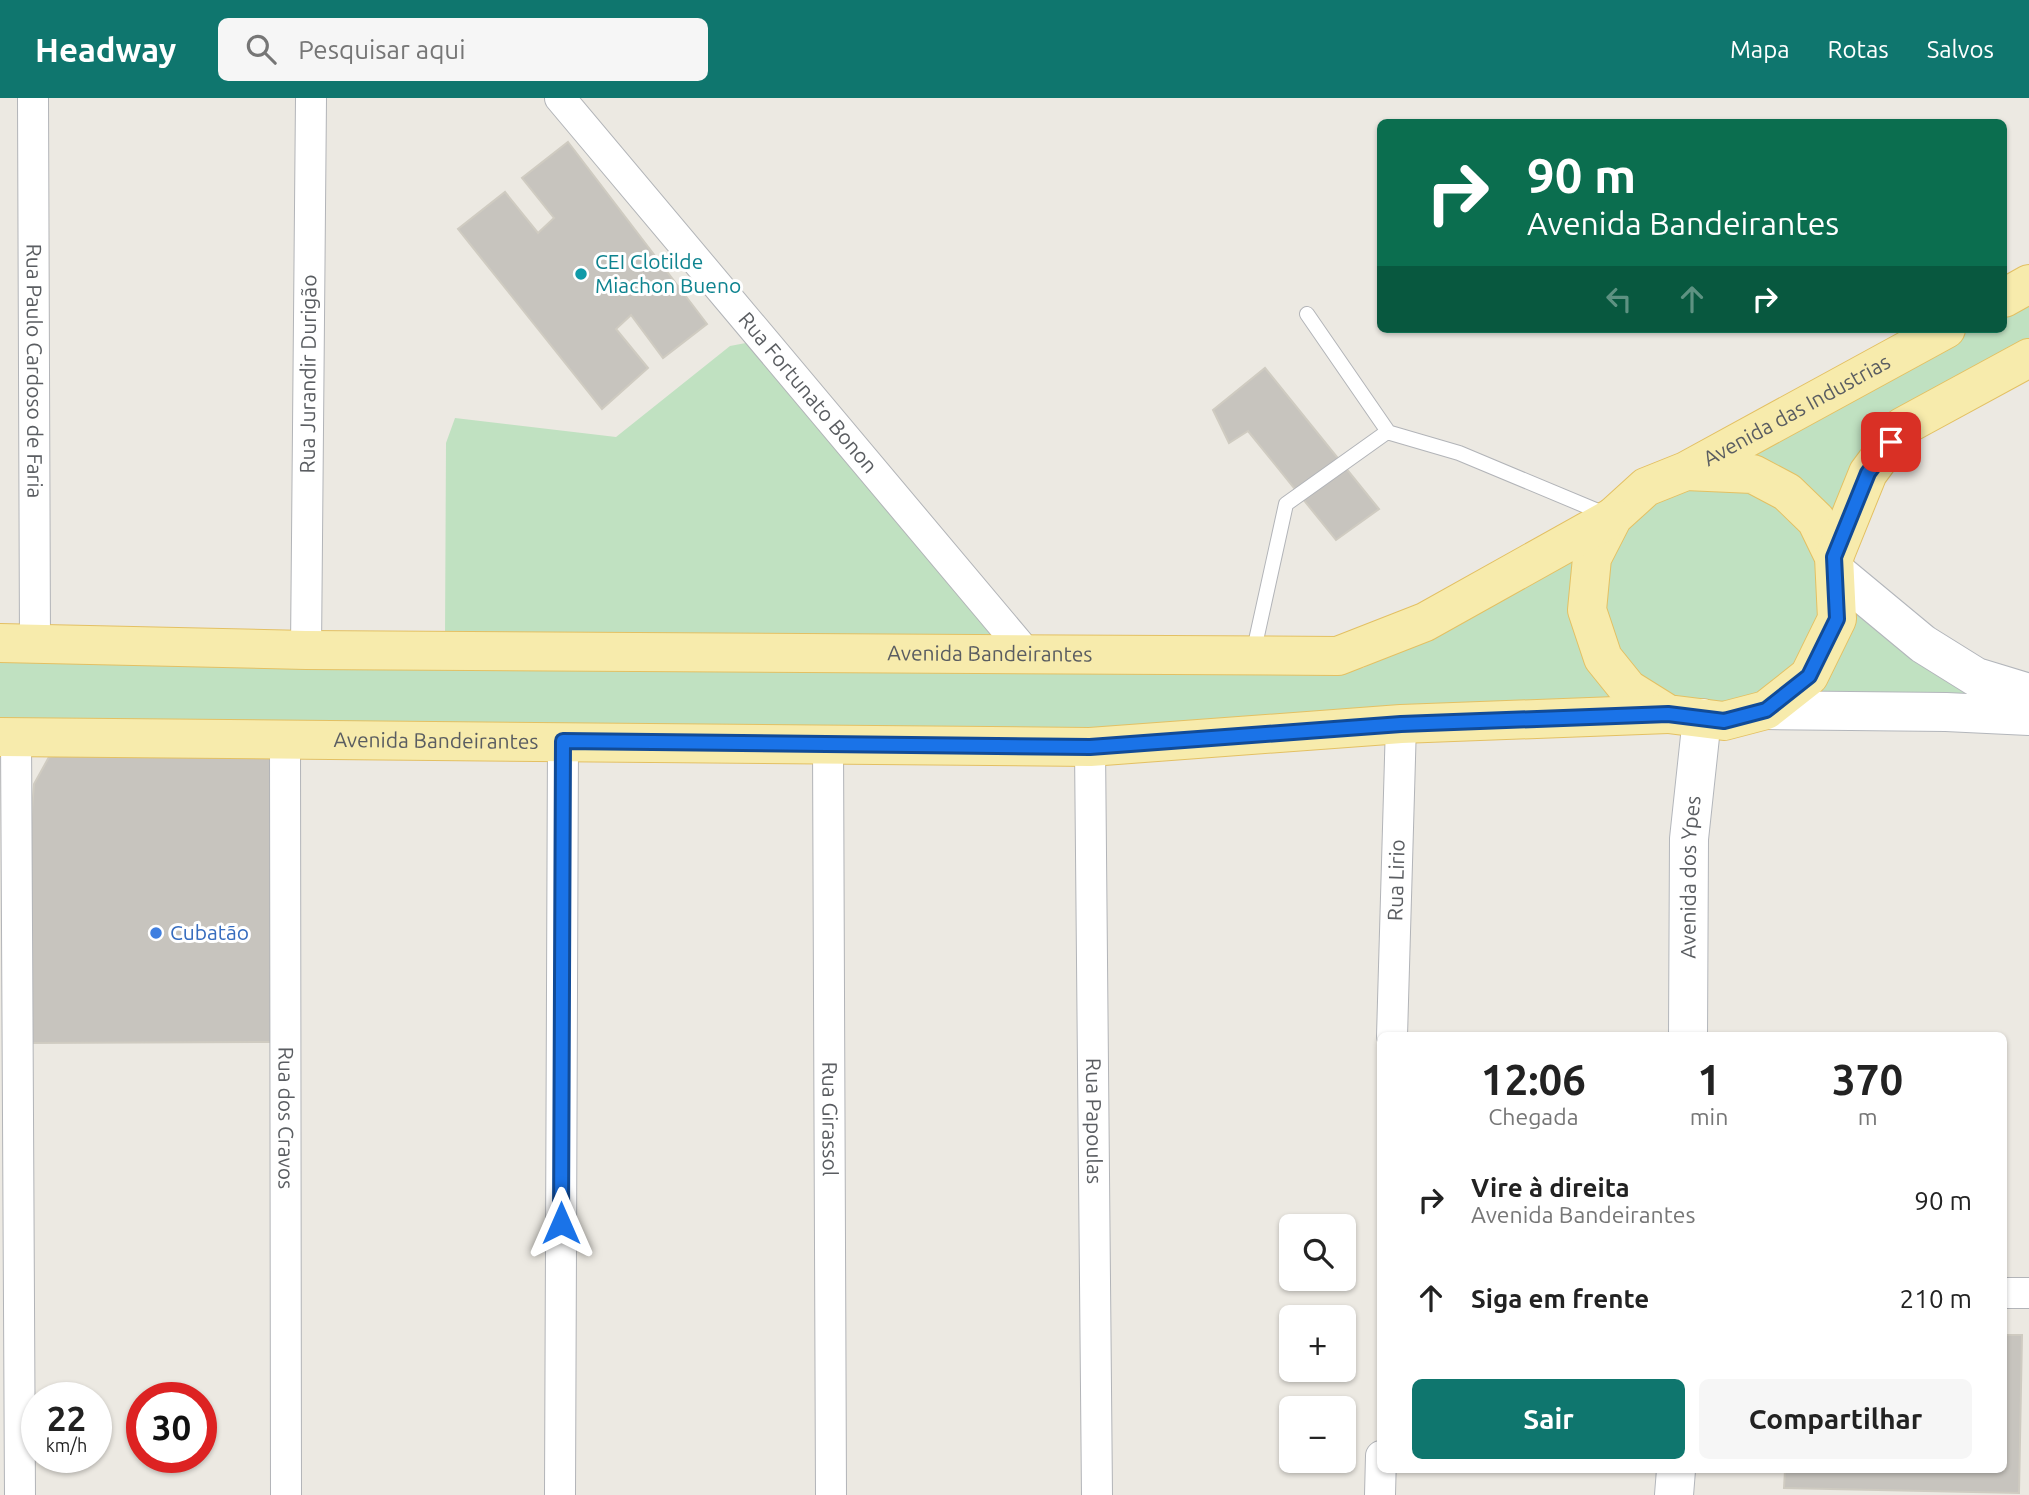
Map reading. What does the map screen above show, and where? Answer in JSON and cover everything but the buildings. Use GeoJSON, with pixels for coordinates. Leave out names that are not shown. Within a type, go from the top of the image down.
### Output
{"type":"FeatureCollection","features":[{"type":"Feature","properties":{"kind":"main road"},"geometry":{"type":"LineString","coordinates":[[2007,296],[2029,284]]}},
{"type":"Feature","properties":{"kind":"main road","name":"Avenida das Industrias"},"geometry":{"type":"LineString","coordinates":[[1613,517],[1646,487],[1686,471],[1939,333]]}},
{"type":"Feature","properties":{"kind":"main road"},"geometry":{"type":"LineString","coordinates":[[1834,564],[1868,473],[1902,427],[2029,358]]}},
{"type":"Feature","properties":{"kind":"main road"},"geometry":{"type":"LineString","coordinates":[[1686,471],[1753,474],[1787,492],[1816,520],[1834,564],[1837,619],[1809,676],[1766,710]]}},
{"type":"Feature","properties":{"kind":"main road","name":"Avenida Bandeirantes"},"geometry":{"type":"LineString","coordinates":[[18,643],[306,650],[1338,656],[1425,622],[1613,517]]}},
{"type":"Feature","properties":{"kind":"main road"},"geometry":{"type":"LineString","coordinates":[[1613,517],[1592,558],[1587,610],[1603,658],[1629,690],[1685,716]]}},
{"type":"Feature","properties":{"kind":"main road"},"geometry":{"type":"LineString","coordinates":[[1834,564],[1923,644],[1976,677],[2029,693]]}},
{"type":"Feature","properties":{"kind":"main road","name":"Avenida Bandeirantes"},"geometry":{"type":"LineString","coordinates":[[8,737],[1090,747],[1401,724],[1685,716],[1724,721],[1766,710]]}},
{"type":"Feature","properties":{"kind":"main road"},"geometry":{"type":"LineString","coordinates":[[1766,710],[1946,712],[2029,716]]}},
{"type":"Feature","properties":{"kind":"main road","name":"Avenida dos Ypes"},"geometry":{"type":"LineString","coordinates":[[1685,716],[1689,839],[1688,1032]]}},
{"type":"Feature","properties":{"kind":"main road"},"geometry":{"type":"LineString","coordinates":[[1674,1495],[1676,1473]]}},
{"type":"Feature","properties":{"kind":"street","name":"Rua Paulo Cardoso de Faria"},"geometry":{"type":"LineString","coordinates":[[18,643],[33,98]]}},
{"type":"Feature","properties":{"kind":"street","name":"Rua Jurandir Durigão"},"geometry":{"type":"LineString","coordinates":[[306,650],[311,98]]}},
{"type":"Feature","properties":{"kind":"street","name":"Rua Fortunato Bonon"},"geometry":{"type":"LineString","coordinates":[[560,98],[1028,655]]}},
{"type":"Feature","properties":{"kind":"street","name":"Rua Lirio"},"geometry":{"type":"LineString","coordinates":[[1392,1032],[1401,724]]}},
{"type":"Feature","properties":{"kind":"street"},"geometry":{"type":"LineString","coordinates":[[8,737],[20,1495]]}},
{"type":"Feature","properties":{"kind":"street","name":"Rua dos Cravos"},"geometry":{"type":"LineString","coordinates":[[285,740],[286,1495]]}},
{"type":"Feature","properties":{"kind":"street"},"geometry":{"type":"LineString","coordinates":[[560,1495],[563,741]]}},
{"type":"Feature","properties":{"kind":"street","name":"Rua Girassol"},"geometry":{"type":"LineString","coordinates":[[828,743],[831,1495]]}},
{"type":"Feature","properties":{"kind":"street","name":"Rua Papoulas"},"geometry":{"type":"LineString","coordinates":[[1090,747],[1097,1495]]}},
{"type":"Feature","properties":{"kind":"street"},"geometry":{"type":"LineString","coordinates":[[2007,1293],[2029,1293]]}},
{"type":"Feature","properties":{"kind":"street"},"geometry":{"type":"LineString","coordinates":[[1380,1495],[1381,1473]]}},
{"type":"Feature","properties":{"kind":"lane"},"geometry":{"type":"LineString","coordinates":[[1307,314],[1390,433]]}},
{"type":"Feature","properties":{"kind":"lane"},"geometry":{"type":"LineString","coordinates":[[1252,655],[1286,504],[1387,432],[1459,453],[1613,517]]}},
{"type":"Feature","properties":{"kind":"green space"},"geometry":{"type":"Polygon","coordinates":[[[2029,295],[2029,343],[1949,386],[1832,527],[1718,464],[1959,333],[2007,333],[2007,307],[2029,295]]]}},
{"type":"Feature","properties":{"kind":"green space"},"geometry":{"type":"Polygon","coordinates":[[[751,342],[994,635],[445,637],[446,443],[455,418],[616,437],[730,346],[751,342]]]}},
{"type":"Feature","properties":{"kind":"green space"},"geometry":{"type":"Polygon","coordinates":[[[1684,480],[1742,483],[1790,512],[1820,554],[1823,607],[1801,654],[1782,678],[1740,706],[1684,705],[1625,673],[1597,614],[1606,550],[1640,509],[1684,480]]]}},
{"type":"Feature","properties":{"kind":"green space"},"geometry":{"type":"Polygon","coordinates":[[[1587,542],[1624,701],[1024,734],[0,724],[0,661],[1295,673],[1363,668],[1587,542]]]}},
{"type":"Feature","properties":{"kind":"green space"},"geometry":{"type":"Polygon","coordinates":[[[1849,592],[2023,701],[1791,700],[1849,592]]]}},
{"type":"Feature","properties":{"kind":"place","name":"CEI Clotilde Miachon Bueno"},"geometry":{"type":"Point","coordinates":[581,274]}},
{"type":"Feature","properties":{"kind":"place","name":"Cubatão"},"geometry":{"type":"Point","coordinates":[156,933]}},
{"type":"Feature","properties":{"kind":"route"},"geometry":{"type":"LineString","coordinates":[[561,1223],[563,741],[1090,747],[1401,724],[1668,714],[1724,721],[1766,710],[1809,676],[1837,619],[1834,557],[1868,473],[1891,442]]}}]}
